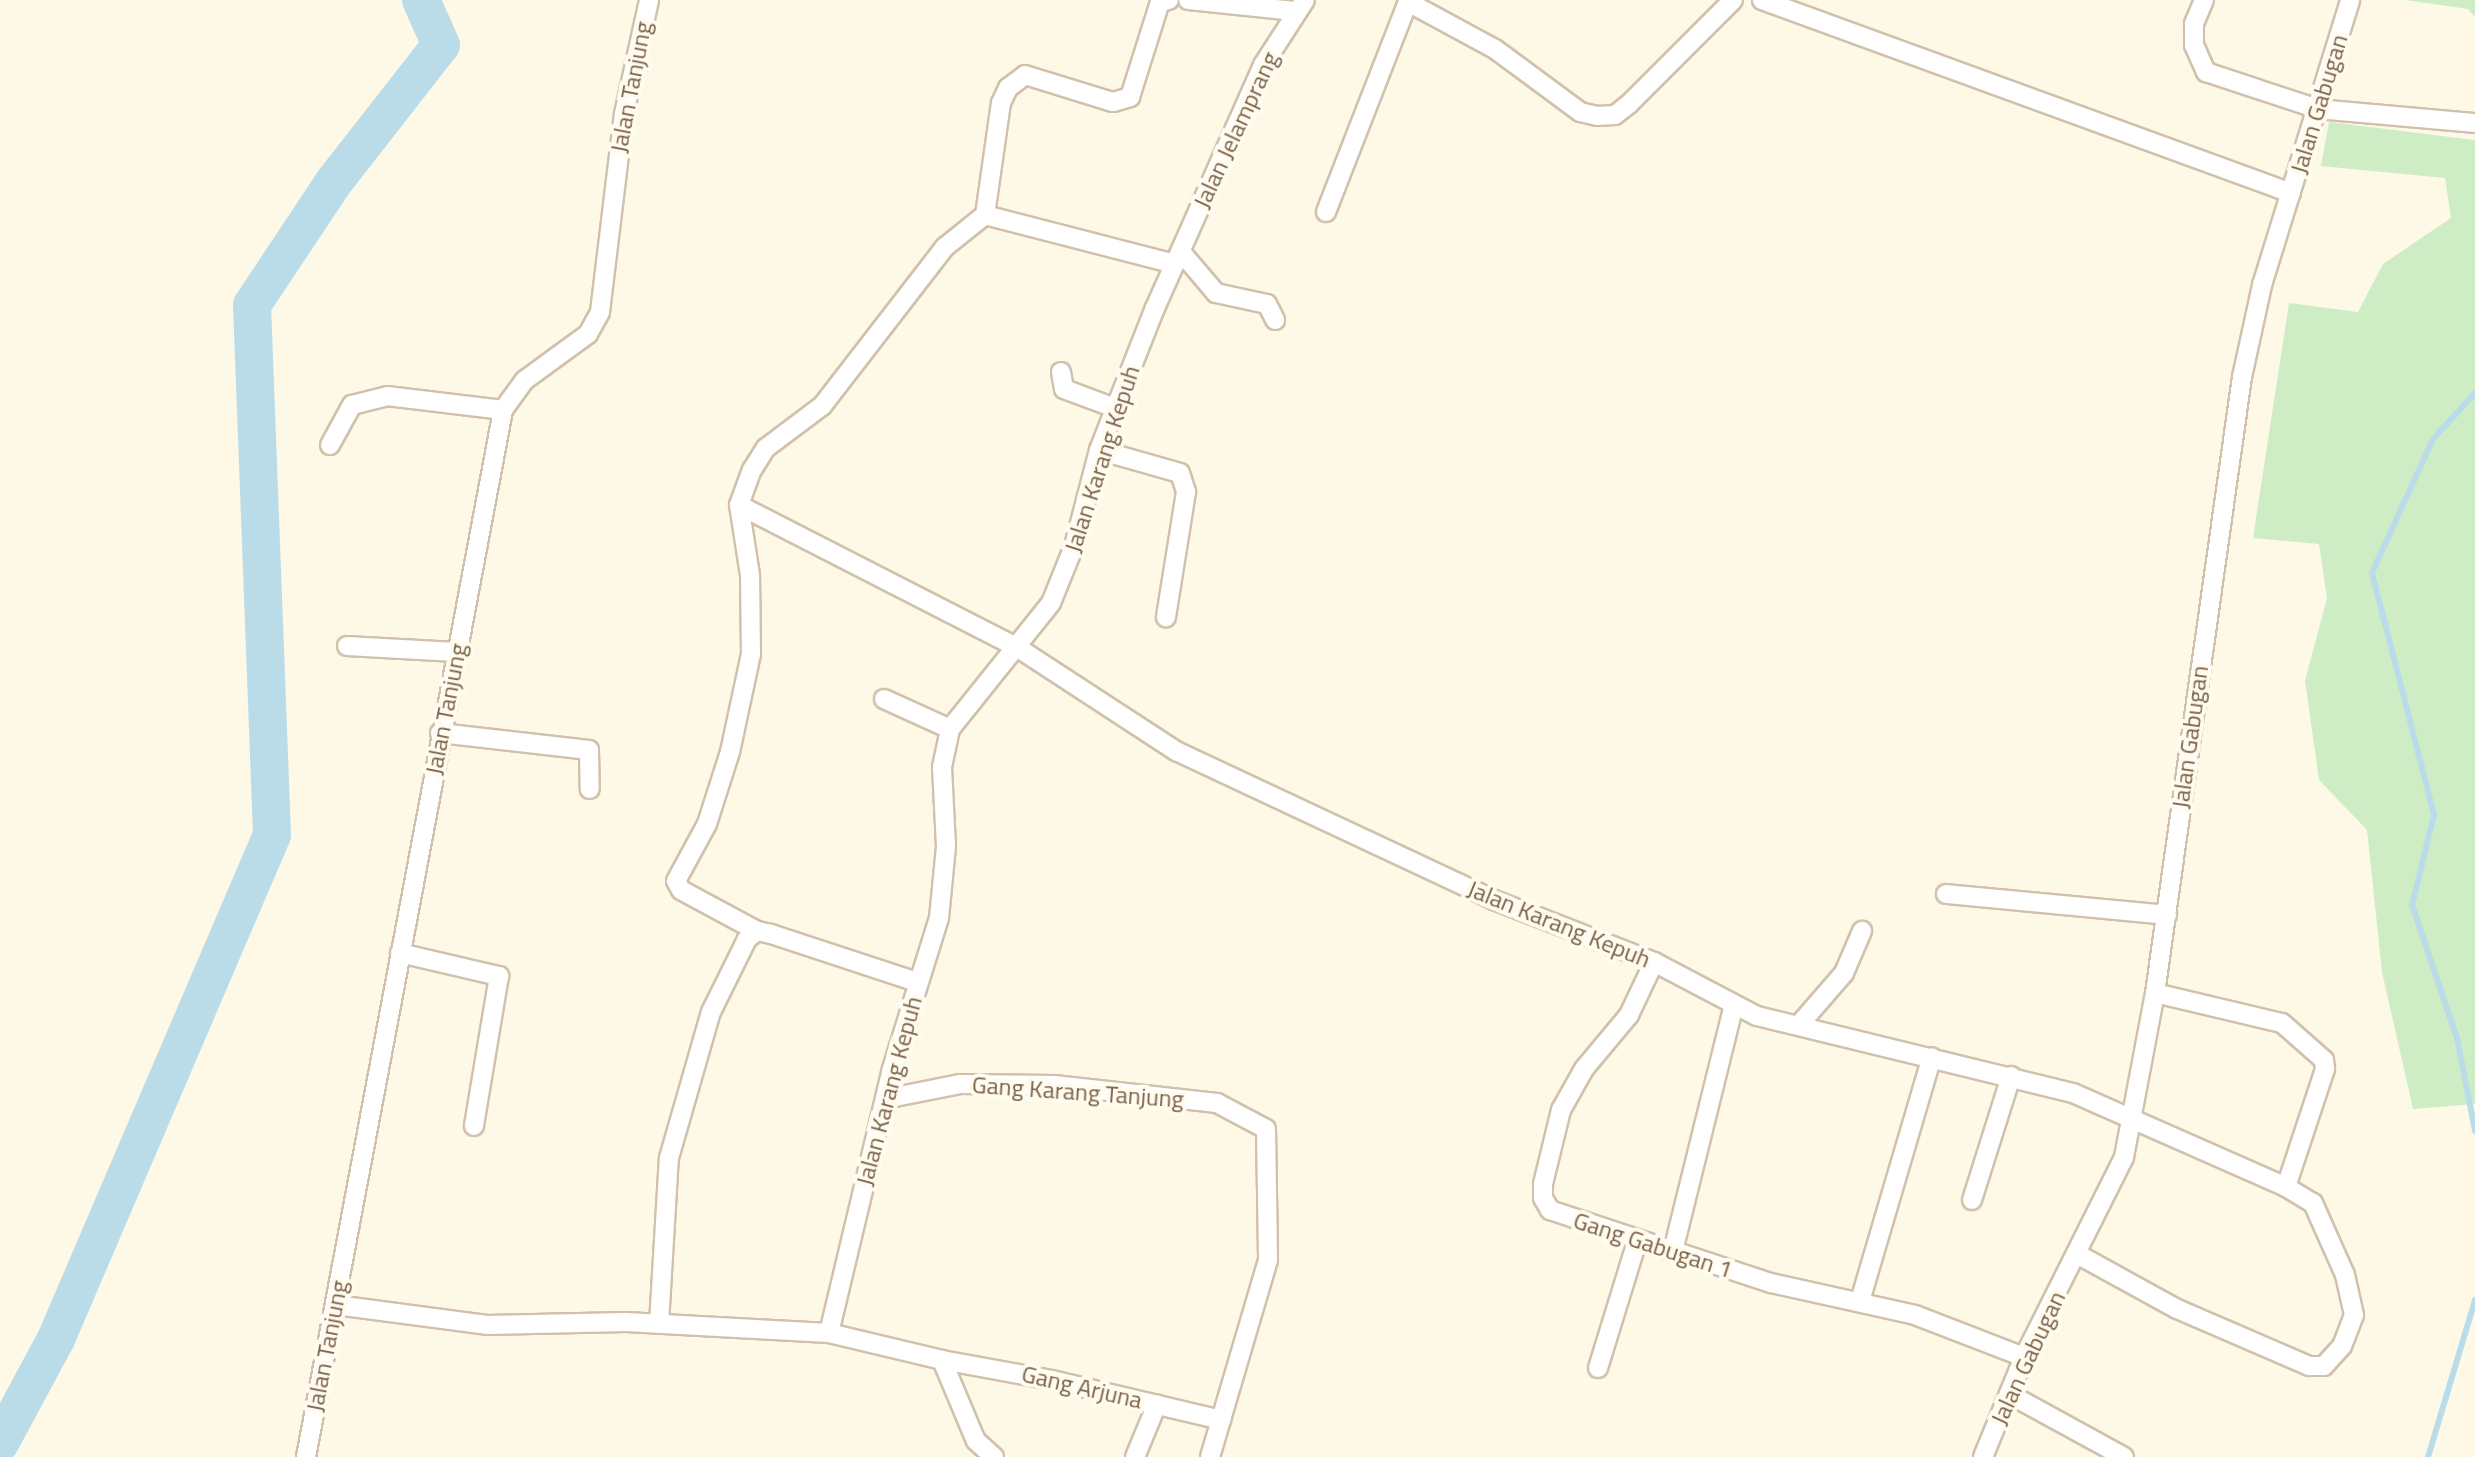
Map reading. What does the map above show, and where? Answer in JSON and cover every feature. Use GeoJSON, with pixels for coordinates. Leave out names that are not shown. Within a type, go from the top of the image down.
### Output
{"type":"FeatureCollection","features":[{"type":"Feature","properties":{"kind":"street","name":"Jalan Tanjung"},"geometry":{"type":"LineString","coordinates":[[306,1457],[503,410],[525,380],[588,334],[600,312],[609,270],[613,185],[649,0]]}},
{"type":"Feature","properties":{"kind":"street"},"geometry":{"type":"LineString","coordinates":[[917,982],[757,931],[681,890],[676,881],[707,824],[730,752],[751,654],[750,575],[739,505],[766,448],[822,406],[894,319],[936,258],[985,215],[1001,103],[1008,88],[1025,75],[1113,102],[1130,97],[1160,2],[1169,0]]}},
{"type":"Feature","properties":{"kind":"street"},"geometry":{"type":"LineString","coordinates":[[1188,0],[1300,6]]}},
{"type":"Feature","properties":{"kind":"street"},"geometry":{"type":"LineString","coordinates":[[1326,212],[1407,1],[1495,49],[1571,106],[1597,116],[1615,115],[1629,104],[1733,0]]}},
{"type":"Feature","properties":{"kind":"street"},"geometry":{"type":"LineString","coordinates":[[1762,0],[2291,193]]}},
{"type":"Feature","properties":{"kind":"street"},"geometry":{"type":"LineString","coordinates":[[2204,0],[2194,24],[2194,45],[2206,72],[2318,109],[2475,123]]}},
{"type":"Feature","properties":{"kind":"street","name":"Jalan Gabugan"},"geometry":{"type":"LineString","coordinates":[[1983,1457],[2024,1357],[2124,1157],[2167,915],[2242,377],[2262,285],[2350,0]]}},
{"type":"Feature","properties":{"kind":"street","name":"Jalan Jelamprang"},"geometry":{"type":"LineString","coordinates":[[1178,258],[1243,107],[1300,6]]}},
{"type":"Feature","properties":{"kind":"street"},"geometry":{"type":"LineString","coordinates":[[985,215],[1178,258],[1216,293],[1267,304],[1275,320]]}},
{"type":"Feature","properties":{"kind":"street","name":"Jalan Karang Kepuh"},"geometry":{"type":"LineString","coordinates":[[829,1333],[885,1099],[945,885],[940,800],[950,729],[1018,648],[1057,589],[1092,490],[1099,450],[1178,258]]}},
{"type":"Feature","properties":{"kind":"street"},"geometry":{"type":"LineString","coordinates":[[1061,372],[1064,389],[1115,408]]}},
{"type":"Feature","properties":{"kind":"street"},"geometry":{"type":"LineString","coordinates":[[330,445],[352,405],[387,396],[503,410]]}},
{"type":"Feature","properties":{"kind":"street"},"geometry":{"type":"LineString","coordinates":[[1099,450],[1180,473],[1186,492],[1166,617]]}},
{"type":"Feature","properties":{"kind":"street"},"geometry":{"type":"LineString","coordinates":[[739,505],[1018,648]]}},
{"type":"Feature","properties":{"kind":"street"},"geometry":{"type":"LineString","coordinates":[[347,646],[456,652]]}},
{"type":"Feature","properties":{"kind":"street","name":"Jalan Karang Kepuh"},"geometry":{"type":"LineString","coordinates":[[1018,648],[1176,751],[1494,900],[1654,962],[1734,1005],[1799,1025],[2073,1093],[2286,1187],[2313,1203],[2345,1275],[2354,1315],[2342,1346],[2324,1366],[2309,1366],[2265,1350],[2077,1254]]}},
{"type":"Feature","properties":{"kind":"street"},"geometry":{"type":"LineString","coordinates":[[884,699],[950,729]]}},
{"type":"Feature","properties":{"kind":"street"},"geometry":{"type":"LineString","coordinates":[[440,733],[589,750],[590,789]]}},
{"type":"Feature","properties":{"kind":"street"},"geometry":{"type":"LineString","coordinates":[[1946,894],[2167,915]]}},
{"type":"Feature","properties":{"kind":"street"},"geometry":{"type":"LineString","coordinates":[[659,1324],[669,1158],[711,1012],[747,939],[757,931]]}},
{"type":"Feature","properties":{"kind":"street"},"geometry":{"type":"LineString","coordinates":[[1799,1025],[1844,973],[1862,931]]}},
{"type":"Feature","properties":{"kind":"street"},"geometry":{"type":"LineString","coordinates":[[400,953],[499,976],[474,1126]]}},
{"type":"Feature","properties":{"kind":"street","name":"Gang Gabugan 1"},"geometry":{"type":"LineString","coordinates":[[1654,962],[1629,1015],[1584,1069],[1561,1110],[1543,1184],[1550,1210],[1771,1283],[1915,1315],[2024,1357]]}},
{"type":"Feature","properties":{"kind":"street"},"geometry":{"type":"LineString","coordinates":[[2155,993],[2282,1023],[2324,1060],[2325,1069],[2286,1187]]}},
{"type":"Feature","properties":{"kind":"street"},"geometry":{"type":"LineString","coordinates":[[1673,1251],[1734,1005]]}},
{"type":"Feature","properties":{"kind":"street"},"geometry":{"type":"LineString","coordinates":[[1860,1301],[1932,1057]]}},
{"type":"Feature","properties":{"kind":"street"},"geometry":{"type":"LineString","coordinates":[[1972,1200],[2011,1076]]}},
{"type":"Feature","properties":{"kind":"street","name":"Gang Karang Tanjung"},"geometry":{"type":"LineString","coordinates":[[885,1099],[960,1084],[1054,1085],[1217,1103],[1266,1129],[1268,1260],[1210,1457]]}},
{"type":"Feature","properties":{"kind":"street"},"geometry":{"type":"LineString","coordinates":[[1598,1368],[1637,1241]]}},
{"type":"Feature","properties":{"kind":"street"},"geometry":{"type":"LineString","coordinates":[[336,1305],[487,1325],[659,1324],[829,1333],[942,1360],[976,1441],[994,1457]]}},
{"type":"Feature","properties":{"kind":"street","name":"Gang Arjuna"},"geometry":{"type":"LineString","coordinates":[[942,1360],[1221,1420]]}},
{"type":"Feature","properties":{"kind":"street"},"geometry":{"type":"LineString","coordinates":[[2009,1394],[2124,1457]]}},
{"type":"Feature","properties":{"kind":"street"},"geometry":{"type":"LineString","coordinates":[[1135,1457],[1157,1404]]}},
{"type":"Feature","properties":{"kind":"green space"},"geometry":{"type":"Polygon","coordinates":[[[2405,0],[2475,0],[2475,17],[2468,9],[2405,0]]]}},
{"type":"Feature","properties":{"kind":"green space"},"geometry":{"type":"Polygon","coordinates":[[[2329,122],[2475,140],[2475,1104],[2413,1109],[2382,972],[2367,830],[2319,780],[2305,681],[2327,598],[2319,544],[2253,538],[2289,303],[2358,312],[2383,264],[2451,218],[2445,178],[2321,166],[2329,122]]]}},
{"type":"Feature","properties":{"kind":"waterway"},"geometry":{"type":"LineString","coordinates":[[0,1443],[56,1339],[272,835],[252,305],[333,183],[441,45],[421,0]]}},
{"type":"Feature","properties":{"kind":"waterway"},"geometry":{"type":"LineString","coordinates":[[2475,393],[2433,439],[2372,573],[2434,815],[2412,905],[2457,1038],[2475,1131]]}},
{"type":"Feature","properties":{"kind":"waterway"},"geometry":{"type":"LineString","coordinates":[[2428,1457],[2475,1300]]}}]}
